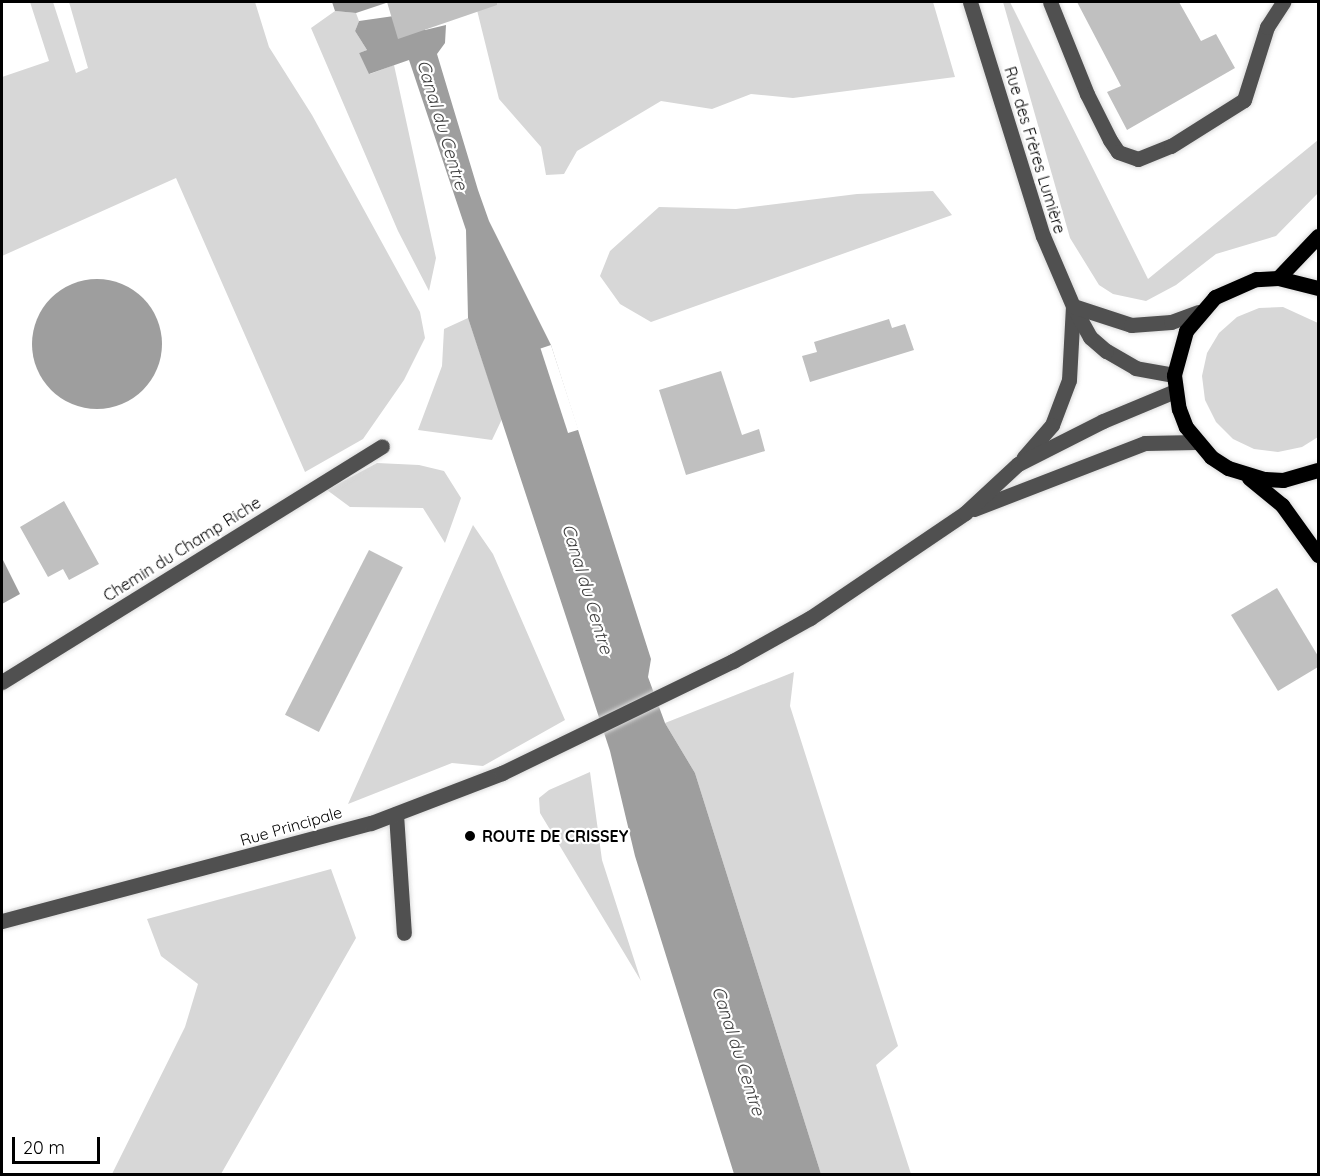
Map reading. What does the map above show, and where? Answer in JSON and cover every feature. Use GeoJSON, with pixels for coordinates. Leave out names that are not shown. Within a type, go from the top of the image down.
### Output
{"type":"FeatureCollection","features":[{"type":"Feature","properties":{"kind":"main road"},"geometry":{"type":"LineString","coordinates":[[1278,278],[1318,236]]}},
{"type":"Feature","properties":{"kind":"main road"},"geometry":{"type":"LineString","coordinates":[[1318,288],[1278,278],[1234,286],[1198,312],[1177,352],[1174,375],[1175,391],[1182,418],[1196,442],[1228,468],[1246,476],[1282,506],[1318,555]]}},
{"type":"Feature","properties":{"kind":"main road"},"geometry":{"type":"LineString","coordinates":[[1246,476],[1284,480],[1318,471]]}},
{"type":"Feature","properties":{"kind":"street","name":"Rue des Frères Lumière"},"geometry":{"type":"LineString","coordinates":[[970,2],[1043,236],[1073,306],[1090,338],[1106,351],[1136,368],[1174,375]]}},
{"type":"Feature","properties":{"kind":"street"},"geometry":{"type":"LineString","coordinates":[[1050,2],[1086,94],[1110,140],[1118,152],[1138,159],[1171,146],[1244,100],[1267,27],[1282,2]]}},
{"type":"Feature","properties":{"kind":"street","name":"Rue des Frères Lumière"},"geometry":{"type":"LineString","coordinates":[[1018,464],[1052,424],[1069,380],[1073,306]]}},
{"type":"Feature","properties":{"kind":"street"},"geometry":{"type":"LineString","coordinates":[[1073,306],[1131,325],[1172,322],[1198,312]]}},
{"type":"Feature","properties":{"kind":"street"},"geometry":{"type":"LineString","coordinates":[[965,513],[1018,464],[1103,421],[1175,391]]}},
{"type":"Feature","properties":{"kind":"street"},"geometry":{"type":"LineString","coordinates":[[965,513],[1145,443],[1196,442]]}},
{"type":"Feature","properties":{"kind":"street","name":"Chemin du Champ Riche"},"geometry":{"type":"LineString","coordinates":[[2,682],[382,446]]}},
{"type":"Feature","properties":{"kind":"street","name":"Rue Principale"},"geometry":{"type":"LineString","coordinates":[[2,921],[247,858],[396,814],[473,785],[580,735],[810,618],[965,513]]}},
{"type":"Feature","properties":{"kind":"street"},"geometry":{"type":"LineString","coordinates":[[396,814],[404,933]]}},
{"type":"Feature","properties":{"kind":"shaded area"},"geometry":{"type":"Polygon","coordinates":[[[30,2],[53,2],[76,73],[88,68],[69,2],[255,2],[269,47],[312,115],[420,312],[425,338],[404,380],[363,439],[305,472],[176,178],[2,256],[2,77],[49,61],[30,2]]]}},
{"type":"Feature","properties":{"kind":"shaded area"},"geometry":{"type":"Polygon","coordinates":[[[475,2],[933,2],[955,77],[793,98],[751,94],[712,109],[661,101],[577,151],[564,174],[546,175],[541,147],[499,99],[475,2]]]}},
{"type":"Feature","properties":{"kind":"shaded area"},"geometry":{"type":"Polygon","coordinates":[[[1003,2],[1010,2],[1148,279],[1318,140],[1318,193],[1276,236],[1216,254],[1176,285],[1146,301],[1113,294],[1099,285],[1070,238],[1003,2]]]}},
{"type":"Feature","properties":{"kind":"shaded area"},"geometry":{"type":"Polygon","coordinates":[[[335,11],[356,13],[359,21],[355,31],[367,50],[359,53],[370,74],[394,65],[436,258],[429,291],[398,231],[311,28],[335,11]]]}},
{"type":"Feature","properties":{"kind":"shaded area"},"geometry":{"type":"Polygon","coordinates":[[[933,191],[952,215],[651,322],[620,304],[600,276],[610,251],[659,207],[736,209],[857,194],[933,191]]]}},
{"type":"Feature","properties":{"kind":"shaded area"},"geometry":{"type":"Polygon","coordinates":[[[1283,307],[1318,323],[1318,437],[1302,447],[1278,452],[1254,449],[1233,439],[1216,422],[1205,400],[1202,376],[1207,353],[1219,333],[1237,317],[1259,308],[1283,307]]]}},
{"type":"Feature","properties":{"kind":"shaded area"},"geometry":{"type":"Polygon","coordinates":[[[468,318],[502,419],[492,440],[418,430],[442,366],[444,329],[468,318]]]}},
{"type":"Feature","properties":{"kind":"shaded area"},"geometry":{"type":"Polygon","coordinates":[[[377,463],[419,465],[444,471],[461,498],[445,543],[423,508],[350,507],[327,490],[377,463]]]}},
{"type":"Feature","properties":{"kind":"shaded area"},"geometry":{"type":"Polygon","coordinates":[[[473,525],[493,554],[565,720],[483,766],[452,763],[348,804],[473,525]]]}},
{"type":"Feature","properties":{"kind":"shaded area"},"geometry":{"type":"Polygon","coordinates":[[[794,672],[790,706],[898,1046],[876,1065],[911,1174],[821,1174],[695,773],[665,723],[794,672]]]}},
{"type":"Feature","properties":{"kind":"shaded area"},"geometry":{"type":"Polygon","coordinates":[[[590,772],[602,860],[641,981],[540,813],[539,798],[549,790],[590,772]]]}},
{"type":"Feature","properties":{"kind":"shaded area"},"geometry":{"type":"Polygon","coordinates":[[[331,869],[356,938],[221,1174],[112,1174],[185,1027],[198,984],[161,956],[147,919],[331,869]]]}},
{"type":"Feature","properties":{"kind":"water"},"geometry":{"type":"Polygon","coordinates":[[[332,2],[389,2],[356,13],[335,11],[332,2]]]}},
{"type":"Feature","properties":{"kind":"water","name":"Canal du Centre"},"geometry":{"type":"Polygon","coordinates":[[[389,2],[416,2],[425,30],[446,25],[445,43],[437,54],[478,190],[489,221],[551,345],[651,659],[648,677],[665,723],[695,773],[821,1174],[734,1174],[635,856],[610,751],[468,318],[466,230],[409,60],[369,74],[359,53],[367,50],[355,31],[359,21],[394,16],[389,2]]]}},
{"type":"Feature","properties":{"kind":"water"},"geometry":{"type":"Polygon","coordinates":[[[97,279],[122,284],[143,298],[157,319],[162,344],[157,369],[143,390],[122,404],[97,409],[72,404],[51,390],[37,369],[32,344],[37,319],[51,298],[72,284],[97,279]]]}},
{"type":"Feature","properties":{"kind":"water"},"geometry":{"type":"Polygon","coordinates":[[[2,558],[20,594],[2,604],[2,558]]]}},
{"type":"Feature","properties":{"kind":"pier"},"geometry":{"type":"Polygon","coordinates":[[[551,345],[579,430],[568,433],[541,348],[551,345]]]}},
{"type":"Feature","properties":{"kind":"building"},"geometry":{"type":"Polygon","coordinates":[[[387,2],[497,2],[497,5],[398,39],[387,2]]]}},
{"type":"Feature","properties":{"kind":"building"},"geometry":{"type":"Polygon","coordinates":[[[1077,2],[1179,2],[1201,41],[1216,34],[1235,68],[1127,130],[1107,92],[1121,86],[1077,2]]]}},
{"type":"Feature","properties":{"kind":"building"},"geometry":{"type":"Polygon","coordinates":[[[889,319],[892,328],[905,324],[914,350],[810,382],[802,356],[817,352],[814,342],[889,319]]]}},
{"type":"Feature","properties":{"kind":"building"},"geometry":{"type":"Polygon","coordinates":[[[721,371],[742,435],[759,429],[765,451],[686,475],[659,390],[721,371]]]}},
{"type":"Feature","properties":{"kind":"building"},"geometry":{"type":"Polygon","coordinates":[[[64,501],[99,564],[69,580],[63,569],[48,577],[20,527],[64,501]]]}},
{"type":"Feature","properties":{"kind":"building"},"geometry":{"type":"Polygon","coordinates":[[[369,550],[403,567],[319,732],[285,715],[369,550]]]}},
{"type":"Feature","properties":{"kind":"building"},"geometry":{"type":"Polygon","coordinates":[[[1277,588],[1318,656],[1318,667],[1278,691],[1231,615],[1277,588]]]}},
{"type":"Feature","properties":{"kind":"place","name":"ROUTE DE CRISSEY"},"geometry":{"type":"Point","coordinates":[470,836]}}]}
